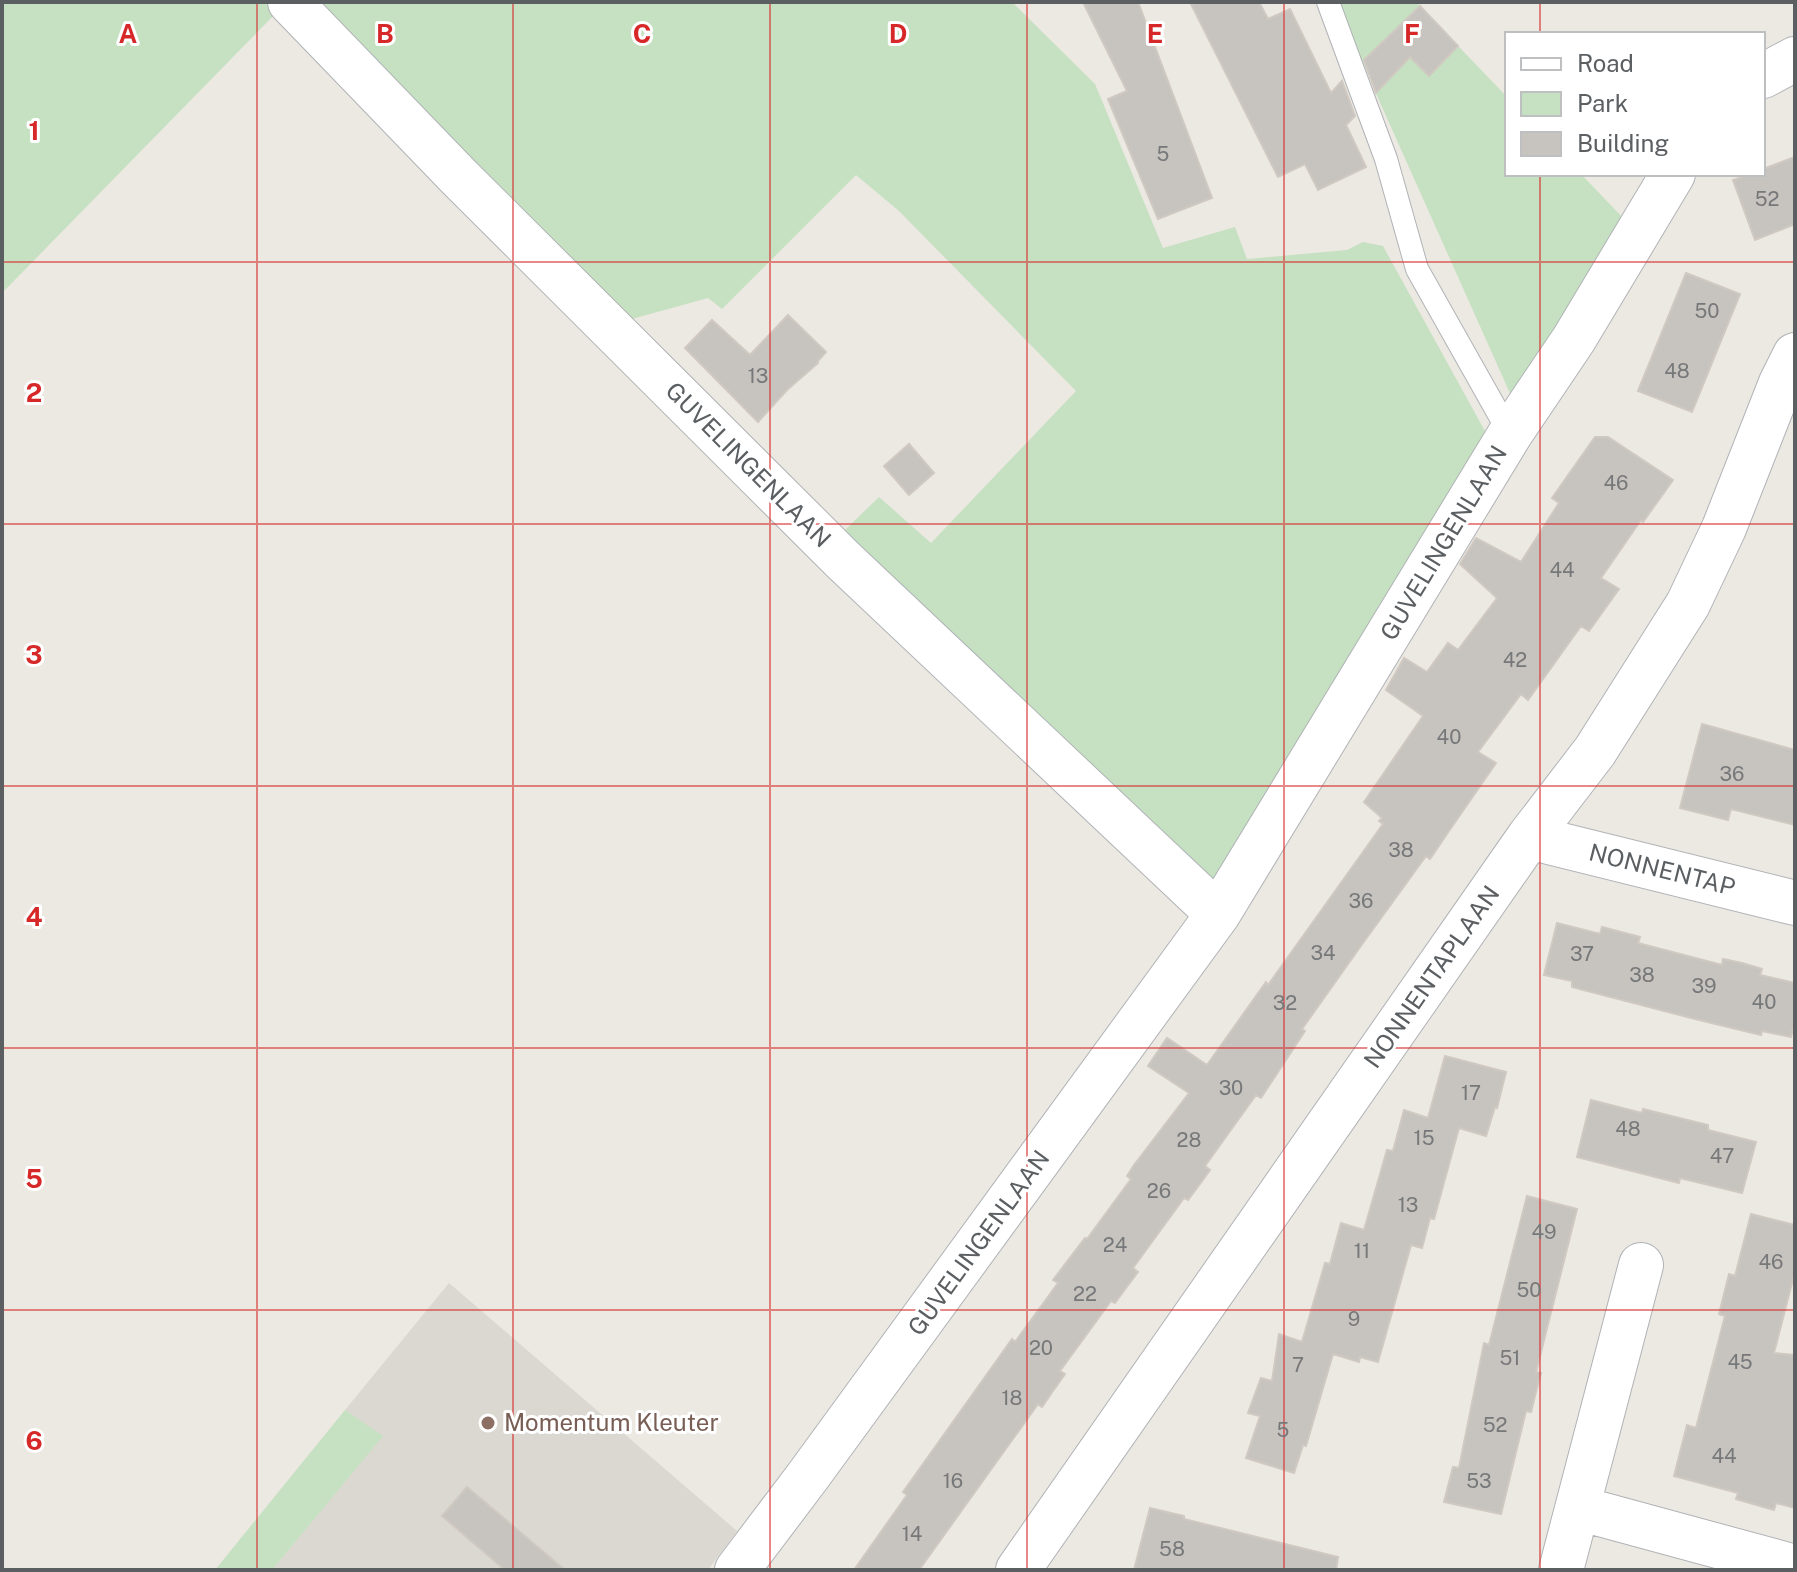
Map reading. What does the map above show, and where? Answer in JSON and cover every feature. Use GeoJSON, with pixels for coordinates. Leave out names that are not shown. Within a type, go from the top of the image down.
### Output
{"type":"FeatureCollection","features":[{"type":"Feature","properties":{"kind":"street","name":"GUVELINGENLAAN"},"geometry":{"type":"LineString","coordinates":[[290,2],[458,176],[831,548],[1218,914]]}},
{"type":"Feature","properties":{"kind":"street"},"geometry":{"type":"LineString","coordinates":[[1765,75],[1795,59]]}},
{"type":"Feature","properties":{"kind":"street","name":"GUVELINGENLAAN"},"geometry":{"type":"LineString","coordinates":[[737,1570],[1218,914],[1510,434],[1574,339],[1672,176]]}},
{"type":"Feature","properties":{"kind":"street","name":"NONNENTAPLAAN"},"geometry":{"type":"LineString","coordinates":[[1018,1570],[1529,837],[1595,751],[1688,604],[1724,528],[1795,355]]}},
{"type":"Feature","properties":{"kind":"street","name":"NONNENTAP"},"geometry":{"type":"LineString","coordinates":[[1529,837],[1795,903]]}},
{"type":"Feature","properties":{"kind":"street"},"geometry":{"type":"LineString","coordinates":[[1561,1570],[1641,1265]]}},
{"type":"Feature","properties":{"kind":"street"},"geometry":{"type":"LineString","coordinates":[[1578,1508],[1795,1567]]}},
{"type":"Feature","properties":{"kind":"lane"},"geometry":{"type":"LineString","coordinates":[[1328,2],[1386,159],[1417,269],[1510,434]]}},
{"type":"Feature","properties":{"kind":"shaded area","name":"Momentum Kleuter"},"geometry":{"type":"Polygon","coordinates":[[[449,1283],[737,1531],[708,1570],[272,1570],[382,1436],[345,1410],[449,1283]]]}},
{"type":"Feature","properties":{"kind":"green space"},"geometry":{"type":"Polygon","coordinates":[[[2,2],[267,2],[277,12],[2,293],[2,2]]]}},
{"type":"Feature","properties":{"kind":"green space"},"geometry":{"type":"Polygon","coordinates":[[[309,2],[1012,2],[1095,84],[1163,248],[1235,227],[1247,259],[1347,250],[1363,242],[1383,246],[1486,433],[1222,882],[1207,883],[844,531],[879,497],[931,543],[1076,391],[899,211],[856,175],[722,309],[708,298],[621,322],[309,2]]]}},
{"type":"Feature","properties":{"kind":"green space"},"geometry":{"type":"Polygon","coordinates":[[[1338,2],[1416,2],[1505,95],[1505,176],[1583,176],[1624,219],[1513,400],[1338,2]]]}},
{"type":"Feature","properties":{"kind":"green space"},"geometry":{"type":"Polygon","coordinates":[[[345,1410],[383,1436],[272,1570],[215,1570],[345,1410]]]}},
{"type":"Feature","properties":{"kind":"building"},"geometry":{"type":"Polygon","coordinates":[[[1083,2],[1138,2],[1212,198],[1158,219],[1108,99],[1127,91],[1083,2]]]}},
{"type":"Feature","properties":{"kind":"building"},"geometry":{"type":"Polygon","coordinates":[[[1190,2],[1259,2],[1268,19],[1290,9],[1331,93],[1342,81],[1355,116],[1346,125],[1366,167],[1318,190],[1305,164],[1278,177],[1190,2]]]}},
{"type":"Feature","properties":{"kind":"building"},"geometry":{"type":"Polygon","coordinates":[[[1420,6],[1458,46],[1429,76],[1410,57],[1376,93],[1364,60],[1420,6]]]}},
{"type":"Feature","properties":{"kind":"building"},"geometry":{"type":"Polygon","coordinates":[[[1795,157],[1795,224],[1755,240],[1733,180],[1744,176],[1765,176],[1765,168],[1795,157]]]}},
{"type":"Feature","properties":{"kind":"building"},"geometry":{"type":"Polygon","coordinates":[[[1686,273],[1740,294],[1692,412],[1638,391],[1686,273]]]}},
{"type":"Feature","properties":{"kind":"building"},"geometry":{"type":"Polygon","coordinates":[[[788,315],[826,352],[758,422],[685,348],[712,320],[750,355],[788,315]]]}},
{"type":"Feature","properties":{"kind":"building"},"geometry":{"type":"Polygon","coordinates":[[[1595,437],[1608,437],[1673,480],[1601,578],[1619,589],[1589,631],[1581,626],[1528,700],[1521,694],[1478,752],[1496,763],[1430,859],[1426,856],[1302,1029],[1305,1031],[1261,1098],[1256,1095],[1205,1166],[1210,1170],[1200,1184],[1188,1200],[1184,1198],[1133,1268],[1138,1272],[1115,1303],[1111,1301],[1060,1371],[1065,1374],[1042,1407],[1038,1404],[919,1570],[854,1570],[907,1495],[903,1492],[1012,1339],[1015,1342],[1058,1283],[1053,1280],[1131,1179],[1127,1176],[1134,1165],[1189,1093],[1148,1066],[1167,1038],[1207,1065],[1383,824],[1379,821],[1382,818],[1364,802],[1423,716],[1386,690],[1404,658],[1427,672],[1448,643],[1458,650],[1497,598],[1460,564],[1476,538],[1521,562],[1559,503],[1552,498],[1595,437]]]}},
{"type":"Feature","properties":{"kind":"building"},"geometry":{"type":"Polygon","coordinates":[[[909,444],[934,473],[909,495],[884,466],[909,444]]]}},
{"type":"Feature","properties":{"kind":"building"},"geometry":{"type":"Polygon","coordinates":[[[1702,724],[1795,750],[1795,825],[1731,809],[1728,820],[1680,808],[1702,724]]]}},
{"type":"Feature","properties":{"kind":"building"},"geometry":{"type":"Polygon","coordinates":[[[1557,923],[1600,934],[1602,927],[1640,937],[1638,943],[1722,965],[1723,959],[1742,963],[1762,969],[1760,975],[1795,983],[1795,1020],[1791,1037],[1762,1031],[1761,1035],[1691,1018],[1572,987],[1572,981],[1544,975],[1557,923]]]}},
{"type":"Feature","properties":{"kind":"building"},"geometry":{"type":"Polygon","coordinates":[[[1445,1056],[1506,1072],[1486,1136],[1459,1128],[1434,1219],[1430,1218],[1422,1248],[1411,1245],[1378,1362],[1360,1357],[1359,1362],[1333,1354],[1306,1446],[1303,1445],[1294,1473],[1246,1458],[1260,1416],[1248,1413],[1261,1378],[1272,1381],[1279,1334],[1302,1342],[1325,1263],[1330,1264],[1341,1223],[1364,1230],[1387,1150],[1393,1151],[1404,1110],[1428,1118],[1445,1056]]]}},
{"type":"Feature","properties":{"kind":"building"},"geometry":{"type":"Polygon","coordinates":[[[1591,1100],[1708,1125],[1708,1130],[1756,1142],[1742,1193],[1680,1178],[1679,1183],[1577,1157],[1591,1100]]]}},
{"type":"Feature","properties":{"kind":"building"},"geometry":{"type":"Polygon","coordinates":[[[1527,1196],[1577,1209],[1536,1372],[1541,1373],[1531,1412],[1526,1411],[1501,1514],[1444,1502],[1453,1467],[1459,1468],[1484,1343],[1489,1345],[1527,1196]]]}},
{"type":"Feature","properties":{"kind":"building"},"geometry":{"type":"Polygon","coordinates":[[[1751,1214],[1795,1225],[1795,1271],[1774,1353],[1795,1355],[1795,1508],[1776,1503],[1774,1510],[1736,1499],[1738,1493],[1674,1476],[1687,1425],[1696,1428],[1725,1316],[1719,1314],[1729,1274],[1735,1276],[1751,1214]]]}},
{"type":"Feature","properties":{"kind":"building"},"geometry":{"type":"Polygon","coordinates":[[[467,1487],[565,1570],[505,1570],[442,1516],[467,1487]]]}},
{"type":"Feature","properties":{"kind":"building"},"geometry":{"type":"Polygon","coordinates":[[[1150,1508],[1338,1557],[1336,1570],[1134,1570],[1150,1508]]]}},
{"type":"Feature","properties":{"kind":"place","name":"Momentum Kleuter"},"geometry":{"type":"Point","coordinates":[488,1423]}}]}
